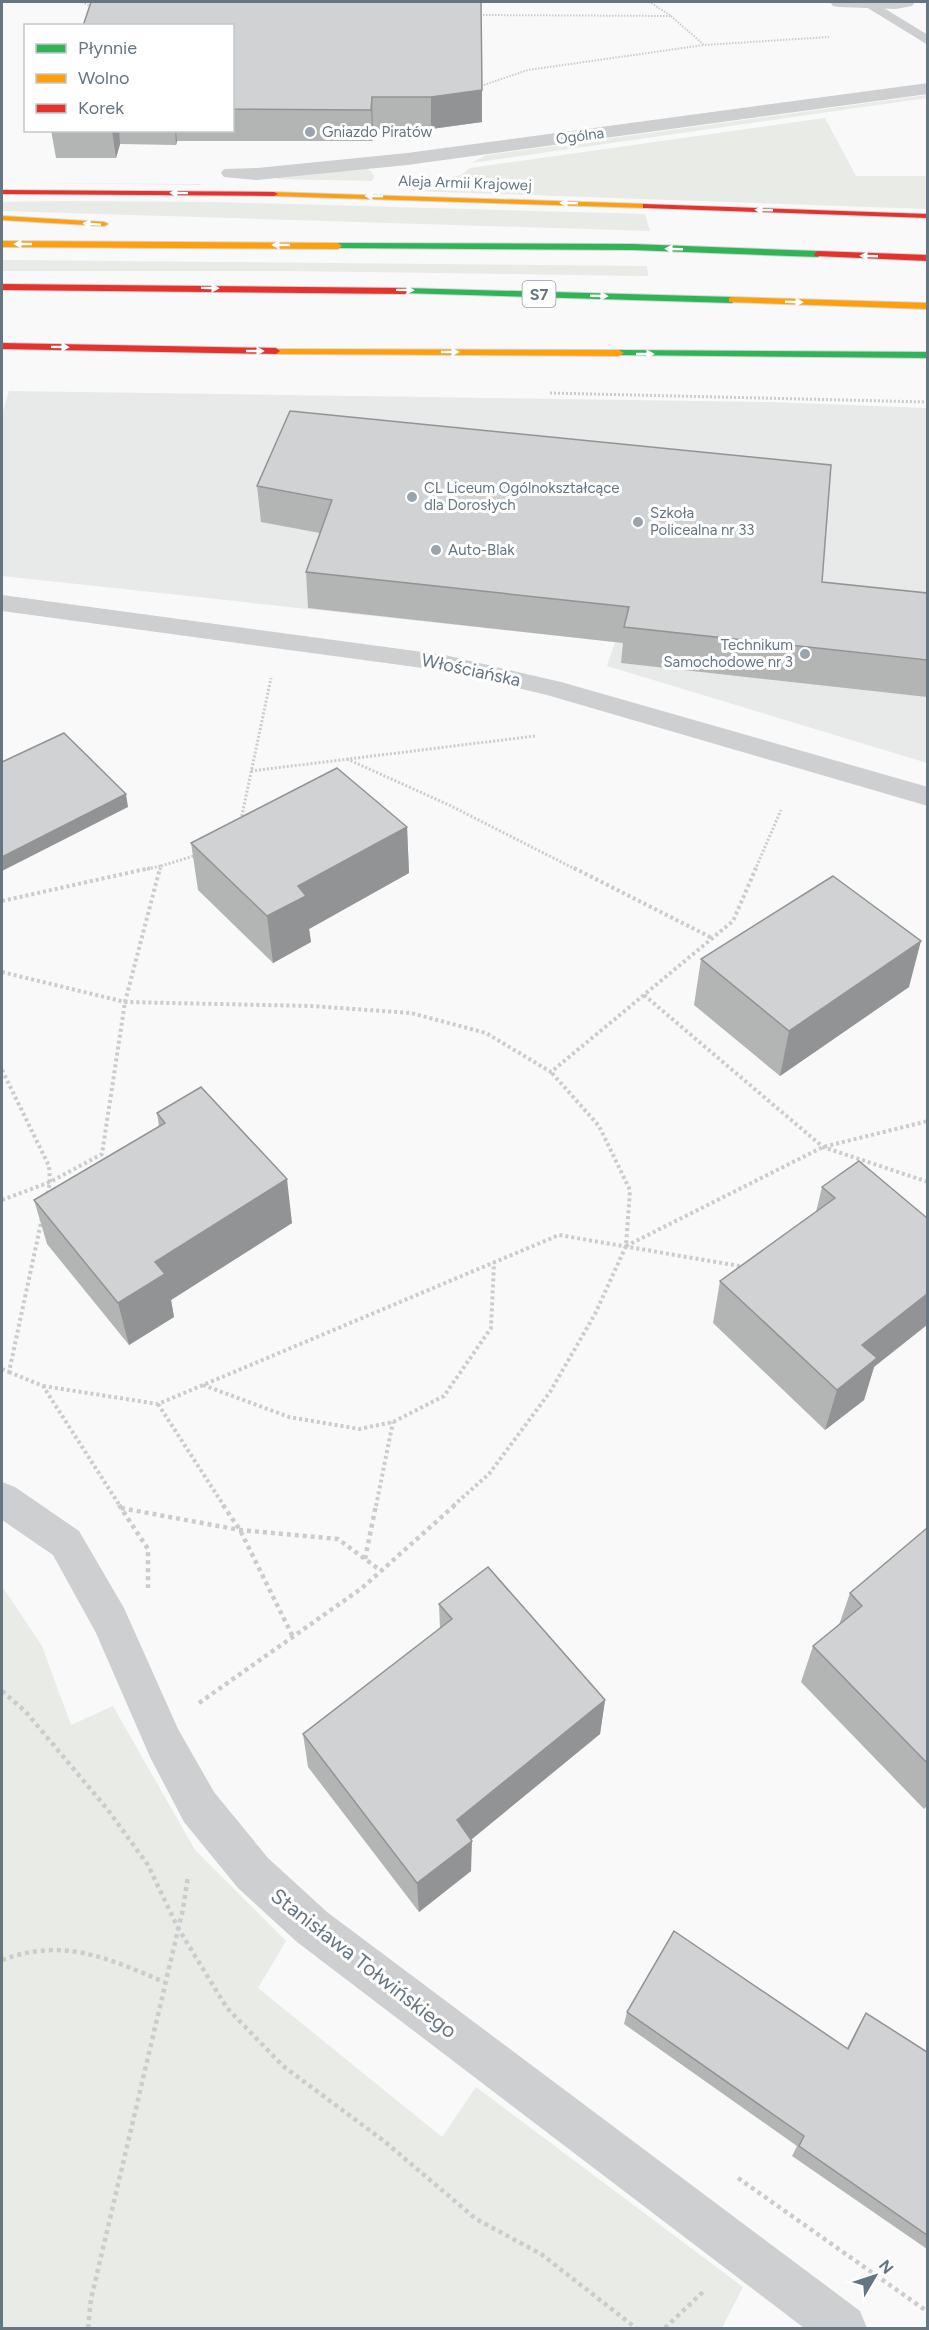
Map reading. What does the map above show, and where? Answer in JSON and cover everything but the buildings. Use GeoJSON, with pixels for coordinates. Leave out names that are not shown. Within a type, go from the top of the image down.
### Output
{"type":"FeatureCollection","features":[{"type":"Feature","properties":{"kind":"main road","name":"Aleja Armii Krajowej"},"geometry":{"type":"LineString","coordinates":[[2,192],[361,196],[927,216]]}},
{"type":"Feature","properties":{"kind":"main road"},"geometry":{"type":"LineString","coordinates":[[2,218],[123,226]]}},
{"type":"Feature","properties":{"kind":"main road"},"geometry":{"type":"LineString","coordinates":[[228,231],[927,258]]}},
{"type":"Feature","properties":{"kind":"main road"},"geometry":{"type":"LineString","coordinates":[[2,244],[633,247]]}},
{"type":"Feature","properties":{"kind":"main road","name":"S7"},"geometry":{"type":"LineString","coordinates":[[2,287],[440,291],[927,306]]}},
{"type":"Feature","properties":{"kind":"main road"},"geometry":{"type":"LineString","coordinates":[[33,301],[151,287]]}},
{"type":"Feature","properties":{"kind":"main road"},"geometry":{"type":"LineString","coordinates":[[2,346],[241,351],[927,355]]}},
{"type":"Feature","properties":{"kind":"street"},"geometry":{"type":"LineString","coordinates":[[839,2],[896,4],[906,2]]}},
{"type":"Feature","properties":{"kind":"street","name":"Ogólna"},"geometry":{"type":"LineString","coordinates":[[231,173],[257,174],[407,159],[927,88]]}},
{"type":"Feature","properties":{"kind":"street","name":"Włościańska"},"geometry":{"type":"LineString","coordinates":[[2,603],[445,663],[552,688],[927,797]]}},
{"type":"Feature","properties":{"kind":"street","name":"Stanisława Tołwińskiego"},"geometry":{"type":"LineString","coordinates":[[2,1499],[66,1544],[110,1621],[164,1743],[199,1808],[252,1873],[312,1927],[843,2328]]}},
{"type":"Feature","properties":{"kind":"lane"},"geometry":{"type":"LineString","coordinates":[[865,2],[927,41]]}},
{"type":"Feature","properties":{"kind":"path"},"geometry":{"type":"LineString","coordinates":[[82,2],[103,13]]}},
{"type":"Feature","properties":{"kind":"path"},"geometry":{"type":"LineString","coordinates":[[650,2],[671,16],[704,45]]}},
{"type":"Feature","properties":{"kind":"path"},"geometry":{"type":"LineString","coordinates":[[470,15],[671,16]]}},
{"type":"Feature","properties":{"kind":"path"},"geometry":{"type":"LineString","coordinates":[[478,87],[528,70],[704,45],[829,37]]}},
{"type":"Feature","properties":{"kind":"path"},"geometry":{"type":"LineString","coordinates":[[240,822],[271,678]]}},
{"type":"Feature","properties":{"kind":"path"},"geometry":{"type":"LineString","coordinates":[[251,771],[535,736]]}},
{"type":"Feature","properties":{"kind":"path"},"geometry":{"type":"LineString","coordinates":[[347,759],[449,804],[712,938]]}},
{"type":"Feature","properties":{"kind":"path"},"geometry":{"type":"LineString","coordinates":[[551,1072],[733,921],[781,810]]}},
{"type":"Feature","properties":{"kind":"path"},"geometry":{"type":"LineString","coordinates":[[2,901],[161,866],[204,853]]}},
{"type":"Feature","properties":{"kind":"path"},"geometry":{"type":"LineString","coordinates":[[2,1200],[50,1182],[102,1154],[125,1002],[161,866]]}},
{"type":"Feature","properties":{"kind":"path"},"geometry":{"type":"LineString","coordinates":[[2,972],[125,1002],[310,1006],[411,1013],[486,1033],[551,1072],[599,1126],[630,1190],[626,1246],[595,1314],[550,1392],[489,1474],[362,1588],[194,1707]]}},
{"type":"Feature","properties":{"kind":"path"},"geometry":{"type":"LineString","coordinates":[[644,994],[823,1147],[927,1182]]}},
{"type":"Feature","properties":{"kind":"path"},"geometry":{"type":"LineString","coordinates":[[2,1070],[49,1166],[50,1182],[45,1204]]}},
{"type":"Feature","properties":{"kind":"path"},"geometry":{"type":"LineString","coordinates":[[626,1246],[823,1147],[927,1121]]}},
{"type":"Feature","properties":{"kind":"path"},"geometry":{"type":"LineString","coordinates":[[9,1372],[43,1216]]}},
{"type":"Feature","properties":{"kind":"path"},"geometry":{"type":"LineString","coordinates":[[2,1369],[43,1386],[158,1404],[559,1235],[752,1268]]}},
{"type":"Feature","properties":{"kind":"path"},"geometry":{"type":"LineString","coordinates":[[202,1385],[289,1417],[359,1429],[393,1422],[444,1396],[491,1328],[494,1263]]}},
{"type":"Feature","properties":{"kind":"path"},"geometry":{"type":"LineString","coordinates":[[43,1386],[148,1549],[148,1596]]}},
{"type":"Feature","properties":{"kind":"path"},"geometry":{"type":"LineString","coordinates":[[158,1404],[240,1530],[292,1637]]}},
{"type":"Feature","properties":{"kind":"path"},"geometry":{"type":"LineString","coordinates":[[365,1559],[393,1422]]}},
{"type":"Feature","properties":{"kind":"path"},"geometry":{"type":"LineString","coordinates":[[122,1508],[240,1530],[338,1539],[380,1570]]}},
{"type":"Feature","properties":{"kind":"path"},"geometry":{"type":"LineString","coordinates":[[2,1691],[26,1712],[108,1810],[148,1865],[178,1928],[227,2008],[283,2066],[384,2141],[476,2219],[541,2254],[636,2328]]}},
{"type":"Feature","properties":{"kind":"path"},"geometry":{"type":"LineString","coordinates":[[88,2328],[91,2299],[178,1928],[199,1808]]}},
{"type":"Feature","properties":{"kind":"path"},"geometry":{"type":"LineString","coordinates":[[2,1960],[20,1952],[38,1950],[100,1956],[165,1982]]}},
{"type":"Feature","properties":{"kind":"path"},"geometry":{"type":"LineString","coordinates":[[735,2177],[927,2312]]}},
{"type":"Feature","properties":{"kind":"shaded area"},"geometry":{"type":"Polygon","coordinates":[[[927,95],[927,98],[471,163],[487,155],[927,95]]]}},
{"type":"Feature","properties":{"kind":"shaded area"},"geometry":{"type":"Polygon","coordinates":[[[825,118],[856,176],[927,176],[927,209],[413,191],[406,186],[461,175],[470,168],[825,118]]]}},
{"type":"Feature","properties":{"kind":"shaded area"},"geometry":{"type":"Polygon","coordinates":[[[366,168],[372,172],[374,177],[372,181],[277,179],[277,176],[366,168]]]}},
{"type":"Feature","properties":{"kind":"shaded area"},"geometry":{"type":"Polygon","coordinates":[[[22,183],[202,184],[200,185],[22,183]]]}},
{"type":"Feature","properties":{"kind":"shaded area"},"geometry":{"type":"Polygon","coordinates":[[[2,202],[214,202],[645,214],[650,231],[2,211],[2,202]]]}},
{"type":"Feature","properties":{"kind":"shaded area"},"geometry":{"type":"Polygon","coordinates":[[[2,260],[647,266],[648,276],[291,271],[2,271],[2,260]]]}},
{"type":"Feature","properties":{"kind":"shaded area"},"geometry":{"type":"Polygon","coordinates":[[[9,391],[769,402],[927,408],[927,763],[607,666],[615,642],[2,576],[2,414],[9,391]]]}},
{"type":"Feature","properties":{"kind":"shaded area"},"geometry":{"type":"Polygon","coordinates":[[[2,1586],[42,1646],[71,1725],[113,1706],[195,1850],[286,1941],[258,1988],[442,2137],[476,2087],[743,2287],[722,2328],[2,2328],[2,1586]]]}},
{"type":"Feature","properties":{"kind":"traffic: fast"},"geometry":{"type":"LineString","coordinates":[[338,246],[633,247],[818,254]]}},
{"type":"Feature","properties":{"kind":"traffic: fast"},"geometry":{"type":"LineString","coordinates":[[405,291],[732,300]]}},
{"type":"Feature","properties":{"kind":"traffic: fast"},"geometry":{"type":"LineString","coordinates":[[619,353],[928,355]]}},
{"type":"Feature","properties":{"kind":"traffic: slow"},"geometry":{"type":"LineString","coordinates":[[274,194],[646,206]]}},
{"type":"Feature","properties":{"kind":"traffic: slow"},"geometry":{"type":"LineString","coordinates":[[2,218],[104,224]]}},
{"type":"Feature","properties":{"kind":"traffic: slow"},"geometry":{"type":"LineString","coordinates":[[2,244],[338,246]]}},
{"type":"Feature","properties":{"kind":"traffic: slow"},"geometry":{"type":"LineString","coordinates":[[732,300],[928,306]]}},
{"type":"Feature","properties":{"kind":"traffic: slow"},"geometry":{"type":"LineString","coordinates":[[276,351],[619,353]]}},
{"type":"Feature","properties":{"kind":"traffic: jam"},"geometry":{"type":"LineString","coordinates":[[2,192],[274,194]]}},
{"type":"Feature","properties":{"kind":"traffic: jam"},"geometry":{"type":"LineString","coordinates":[[646,206],[928,216]]}},
{"type":"Feature","properties":{"kind":"traffic: jam"},"geometry":{"type":"LineString","coordinates":[[818,254],[928,258]]}},
{"type":"Feature","properties":{"kind":"traffic: jam"},"geometry":{"type":"LineString","coordinates":[[2,287],[405,291]]}},
{"type":"Feature","properties":{"kind":"traffic: jam"},"geometry":{"type":"LineString","coordinates":[[2,346],[276,351]]}},
{"type":"Feature","properties":{"kind":"place","name":"Gniazdo Piratów"},"geometry":{"type":"Point","coordinates":[310,132]}},
{"type":"Feature","properties":{"kind":"place","name":"CL Liceum Ogólnokształcące dla Dorosłych"},"geometry":{"type":"Point","coordinates":[412,497]}},
{"type":"Feature","properties":{"kind":"place","name":"Szkoła Policealna nr 33"},"geometry":{"type":"Point","coordinates":[638,522]}},
{"type":"Feature","properties":{"kind":"place","name":"Auto-Blak"},"geometry":{"type":"Point","coordinates":[436,550]}},
{"type":"Feature","properties":{"kind":"place","name":"Technikum Samochodowe nr 3"},"geometry":{"type":"Point","coordinates":[805,654]}}]}
